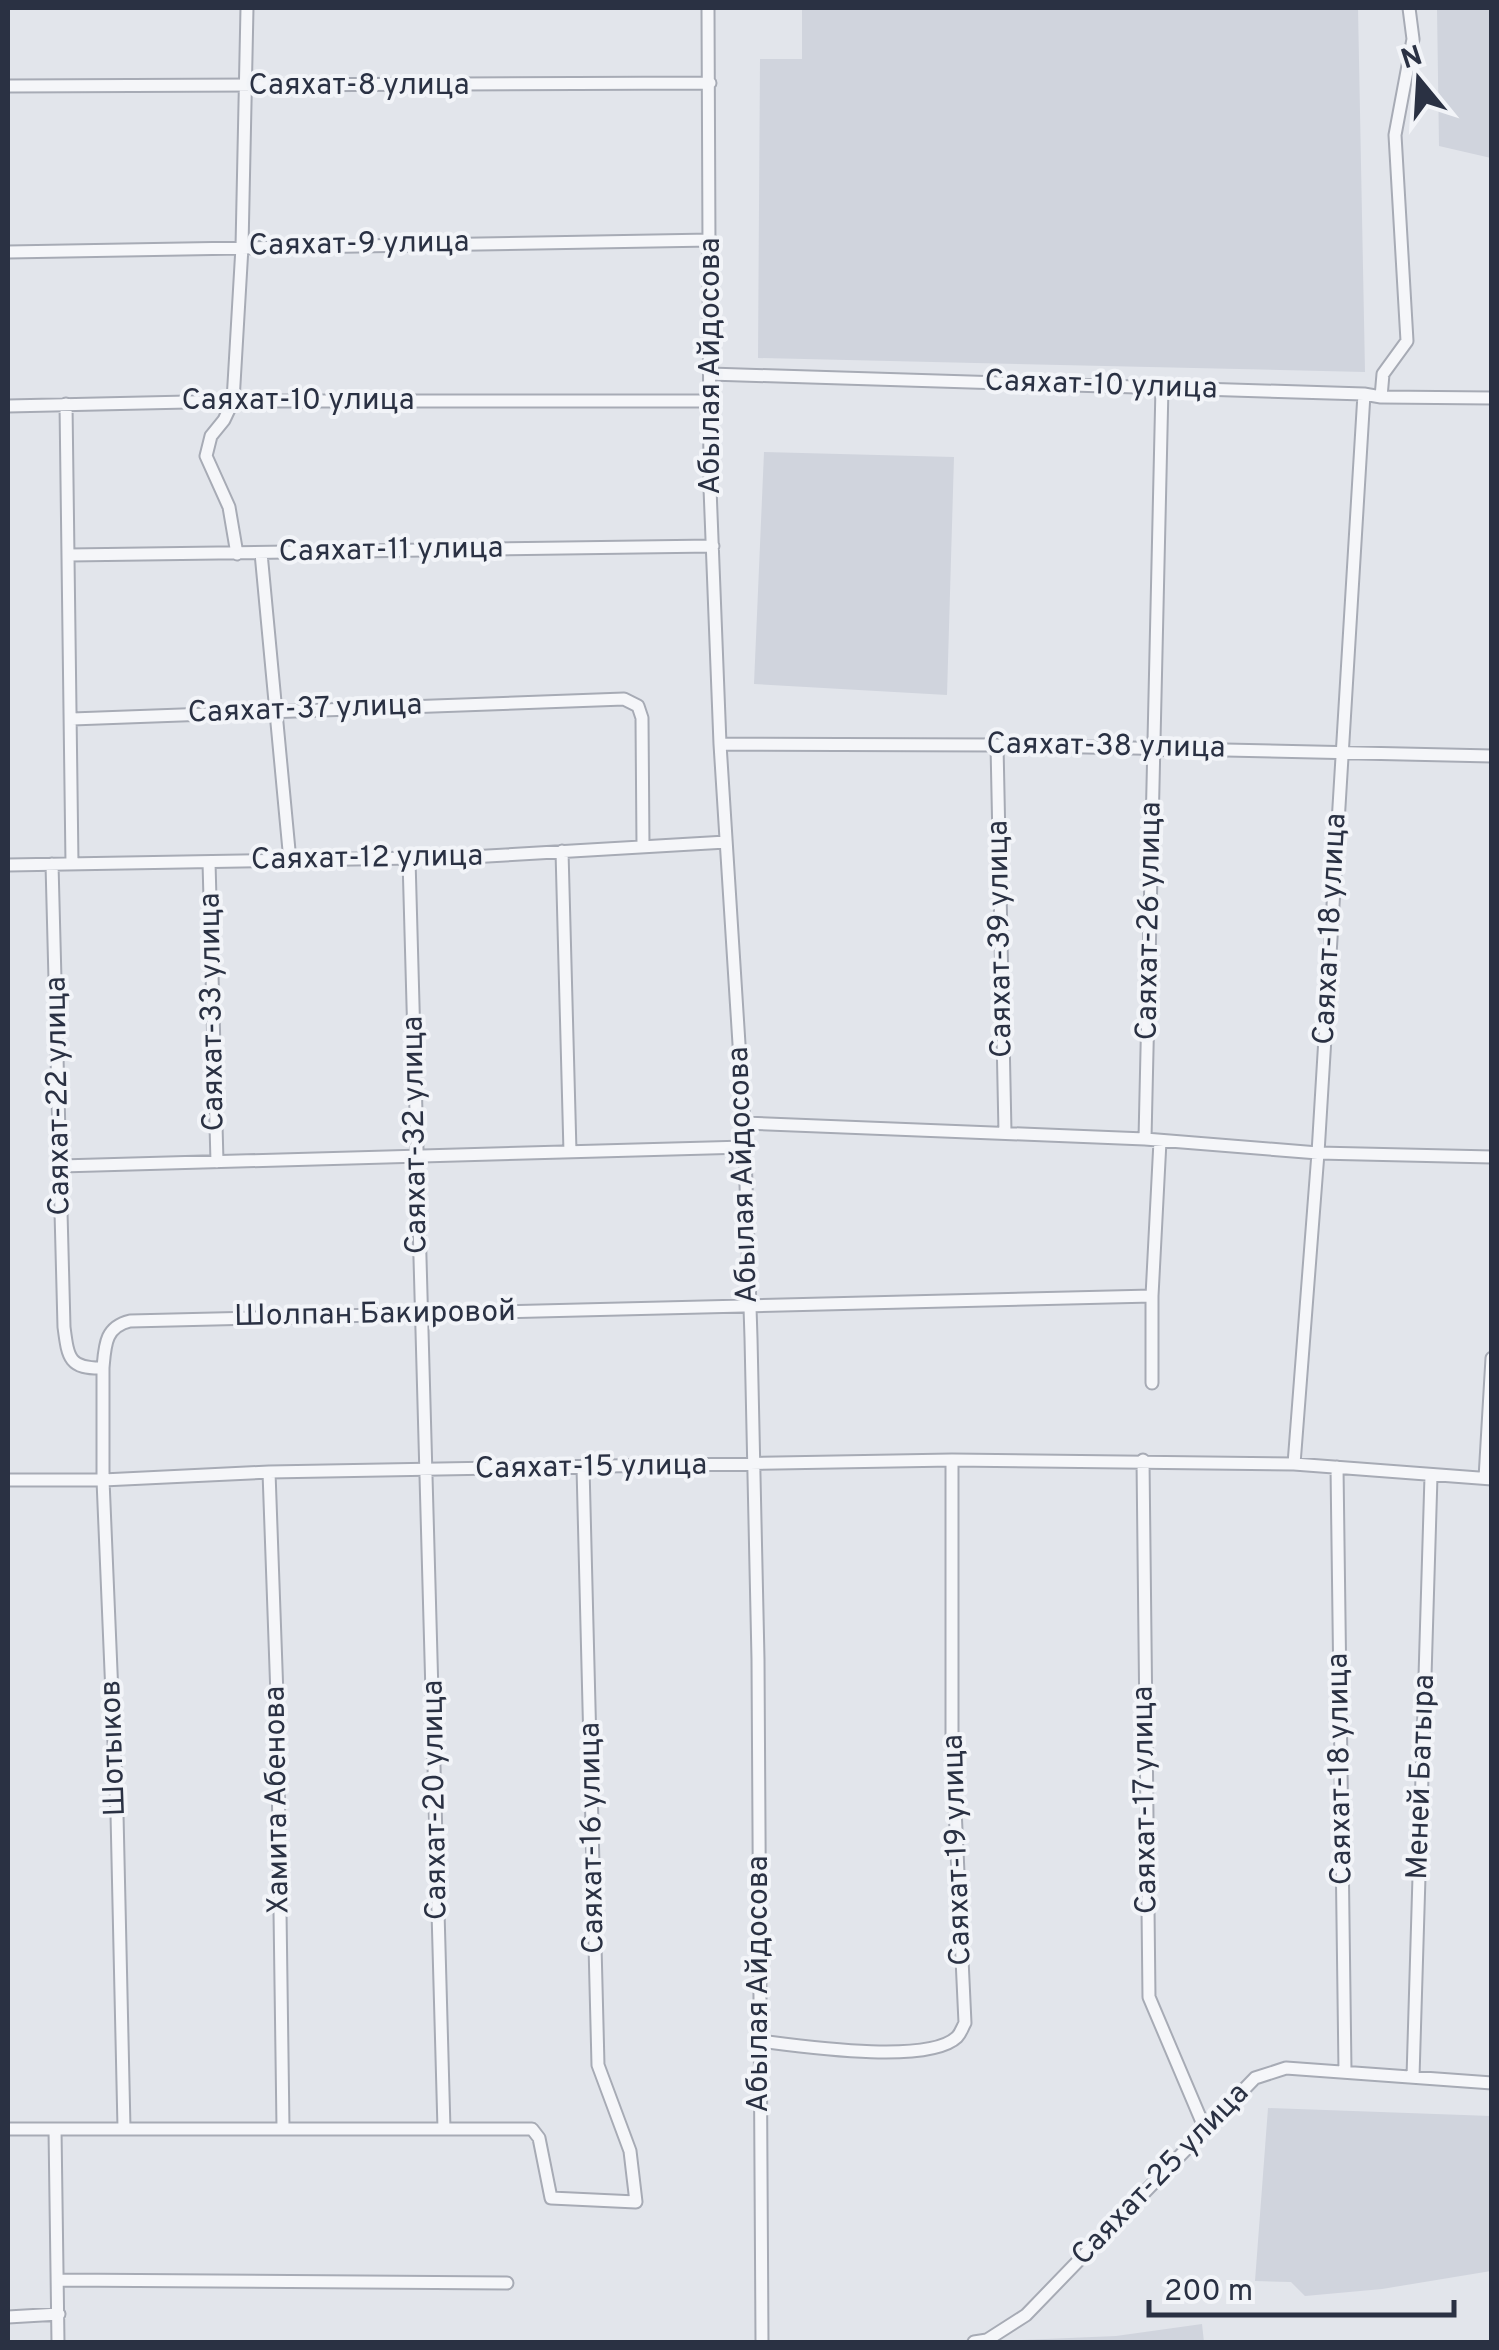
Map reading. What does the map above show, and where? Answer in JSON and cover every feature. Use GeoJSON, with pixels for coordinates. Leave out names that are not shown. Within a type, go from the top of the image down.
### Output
{"type":"FeatureCollection","features":[{"type":"Feature","properties":{"kind":"street"},"geometry":{"type":"LineString","coordinates":[[237,554],[229,507],[206,456],[211,436],[233,401],[242,247],[246,8]]}},
{"type":"Feature","properties":{"kind":"street","name":"Абылая Айдосова"},"geometry":{"type":"LineString","coordinates":[[708,8],[713,546],[720,744],[746,1148],[754,1465],[762,2342]]}},
{"type":"Feature","properties":{"kind":"street"},"geometry":{"type":"LineString","coordinates":[[1381,397],[1383,374],[1407,341],[1395,135],[1413,38],[1409,8]]}},
{"type":"Feature","properties":{"kind":"street","name":"Саяхат-8 улица"},"geometry":{"type":"LineString","coordinates":[[8,86],[710,84]]}},
{"type":"Feature","properties":{"kind":"street","name":"Саяхат-9 улица"},"geometry":{"type":"LineString","coordinates":[[8,252],[710,240]]}},
{"type":"Feature","properties":{"kind":"street","name":"Саяхат-10 улица"},"geometry":{"type":"LineString","coordinates":[[710,374],[1492,398]]}},
{"type":"Feature","properties":{"kind":"street","name":"Саяхат-26 улица"},"geometry":{"type":"LineString","coordinates":[[1145,1139],[1162,387]]}},
{"type":"Feature","properties":{"kind":"street","name":"Саяхат-18 улица"},"geometry":{"type":"LineString","coordinates":[[1294,1464],[1318,1153],[1364,394]]}},
{"type":"Feature","properties":{"kind":"street","name":"Саяхат-10 улица"},"geometry":{"type":"LineString","coordinates":[[8,406],[233,401],[709,401]]}},
{"type":"Feature","properties":{"kind":"street"},"geometry":{"type":"LineString","coordinates":[[66,404],[72,864]]}},
{"type":"Feature","properties":{"kind":"street","name":"Саяхат-11 улица"},"geometry":{"type":"LineString","coordinates":[[69,555],[713,546]]}},
{"type":"Feature","properties":{"kind":"street"},"geometry":{"type":"LineString","coordinates":[[260,553],[290,861]]}},
{"type":"Feature","properties":{"kind":"street","name":"Саяхат-37 улица"},"geometry":{"type":"LineString","coordinates":[[72,720],[624,700],[638,706],[642,718],[643,846]]}},
{"type":"Feature","properties":{"kind":"street","name":"Саяхат-38 улица"},"geometry":{"type":"LineString","coordinates":[[720,744],[997,745],[1492,756]]}},
{"type":"Feature","properties":{"kind":"street","name":"Саяхат-39 улица"},"geometry":{"type":"LineString","coordinates":[[997,745],[1005,1132]]}},
{"type":"Feature","properties":{"kind":"street","name":"Саяхат-12 улица"},"geometry":{"type":"LineString","coordinates":[[8,865],[409,858],[726,842]]}},
{"type":"Feature","properties":{"kind":"street"},"geometry":{"type":"LineString","coordinates":[[562,851],[570,1152]]}},
{"type":"Feature","properties":{"kind":"street","name":"Саяхат-32 улица"},"geometry":{"type":"LineString","coordinates":[[409,858],[419,1314],[428,1471]]}},
{"type":"Feature","properties":{"kind":"street","name":"Саяхат-33 улица"},"geometry":{"type":"LineString","coordinates":[[209,862],[217,1162]]}},
{"type":"Feature","properties":{"kind":"street","name":"Саяхат-22 улица"},"geometry":{"type":"LineString","coordinates":[[52,864],[64,1328],[67,1352],[73,1363],[103,1368]]}},
{"type":"Feature","properties":{"kind":"street"},"geometry":{"type":"LineString","coordinates":[[744,1123],[1005,1132],[1318,1153],[1492,1158]]}},
{"type":"Feature","properties":{"kind":"street"},"geometry":{"type":"LineString","coordinates":[[1152,1382],[1160,1141]]}},
{"type":"Feature","properties":{"kind":"street"},"geometry":{"type":"LineString","coordinates":[[61,1166],[746,1148]]}},
{"type":"Feature","properties":{"kind":"street","name":"Шолпан Бакировой"},"geometry":{"type":"LineString","coordinates":[[103,1368],[110,1331],[118,1324],[130,1322],[1152,1296]]}},
{"type":"Feature","properties":{"kind":"street"},"geometry":{"type":"LineString","coordinates":[[1488,1479],[1492,1358]]}},
{"type":"Feature","properties":{"kind":"street","name":"Шотыков"},"geometry":{"type":"LineString","coordinates":[[103,1368],[124,2128]]}},
{"type":"Feature","properties":{"kind":"street","name":"Саяхат-15 улица"},"geometry":{"type":"LineString","coordinates":[[8,1480],[952,1460],[1294,1464],[1488,1479]]}},
{"type":"Feature","properties":{"kind":"street","name":"Саяхат-19 улица"},"geometry":{"type":"LineString","coordinates":[[760,2041],[848,2052],[936,2048],[956,2038],[965,2023],[952,1744],[952,1460]]}},
{"type":"Feature","properties":{"kind":"street","name":"Саяхат-17 улица"},"geometry":{"type":"LineString","coordinates":[[1143,1460],[1149,1998],[1205,2129]]}},
{"type":"Feature","properties":{"kind":"street","name":"Саяхат-18 улица"},"geometry":{"type":"LineString","coordinates":[[1337,1467],[1346,2071]]}},
{"type":"Feature","properties":{"kind":"street","name":"Саяхат-16 улица"},"geometry":{"type":"LineString","coordinates":[[444,2130],[532,2129],[539,2138],[551,2198],[636,2202],[630,2151],[598,2064],[583,1468]]}},
{"type":"Feature","properties":{"kind":"street","name":"Саяхат-20 улица"},"geometry":{"type":"LineString","coordinates":[[428,1471],[444,2130]]}},
{"type":"Feature","properties":{"kind":"street","name":"Хамита Абенова"},"geometry":{"type":"LineString","coordinates":[[269,1472],[277,1696],[282,2128]]}},
{"type":"Feature","properties":{"kind":"street","name":"Меней Батыра"},"geometry":{"type":"LineString","coordinates":[[1413,2077],[1431,1476]]}},
{"type":"Feature","properties":{"kind":"street","name":"Саяхат-25 улица"},"geometry":{"type":"LineString","coordinates":[[974,2342],[987,2340],[1026,2315],[1254,2078],[1286,2068],[1492,2083]]}},
{"type":"Feature","properties":{"kind":"street"},"geometry":{"type":"LineString","coordinates":[[8,2129],[444,2130]]}},
{"type":"Feature","properties":{"kind":"street"},"geometry":{"type":"LineString","coordinates":[[55,2129],[58,2342]]}},
{"type":"Feature","properties":{"kind":"street"},"geometry":{"type":"LineString","coordinates":[[60,2280],[507,2283]]}},
{"type":"Feature","properties":{"kind":"street"},"geometry":{"type":"LineString","coordinates":[[8,2317],[58,2314]]}},
{"type":"Feature","properties":{"kind":"shaded area"},"geometry":{"type":"Polygon","coordinates":[[[802,8],[1358,8],[1365,372],[758,358],[760,59],[802,59],[802,8]]]}},
{"type":"Feature","properties":{"kind":"shaded area"},"geometry":{"type":"Polygon","coordinates":[[[1437,8],[1491,8],[1491,158],[1439,146],[1437,8]]]}},
{"type":"Feature","properties":{"kind":"shaded area"},"geometry":{"type":"Polygon","coordinates":[[[764,452],[954,457],[947,695],[754,684],[764,452]]]}},
{"type":"Feature","properties":{"kind":"shaded area"},"geometry":{"type":"Polygon","coordinates":[[[1268,2108],[1491,2116],[1491,2271],[1382,2289],[1305,2296],[1291,2282],[1255,2281],[1268,2108]]]}},
{"type":"Feature","properties":{"kind":"shaded area"},"geometry":{"type":"Polygon","coordinates":[[[1202,2324],[1204,2342],[977,2342],[1116,2336],[1202,2324]]]}}]}
